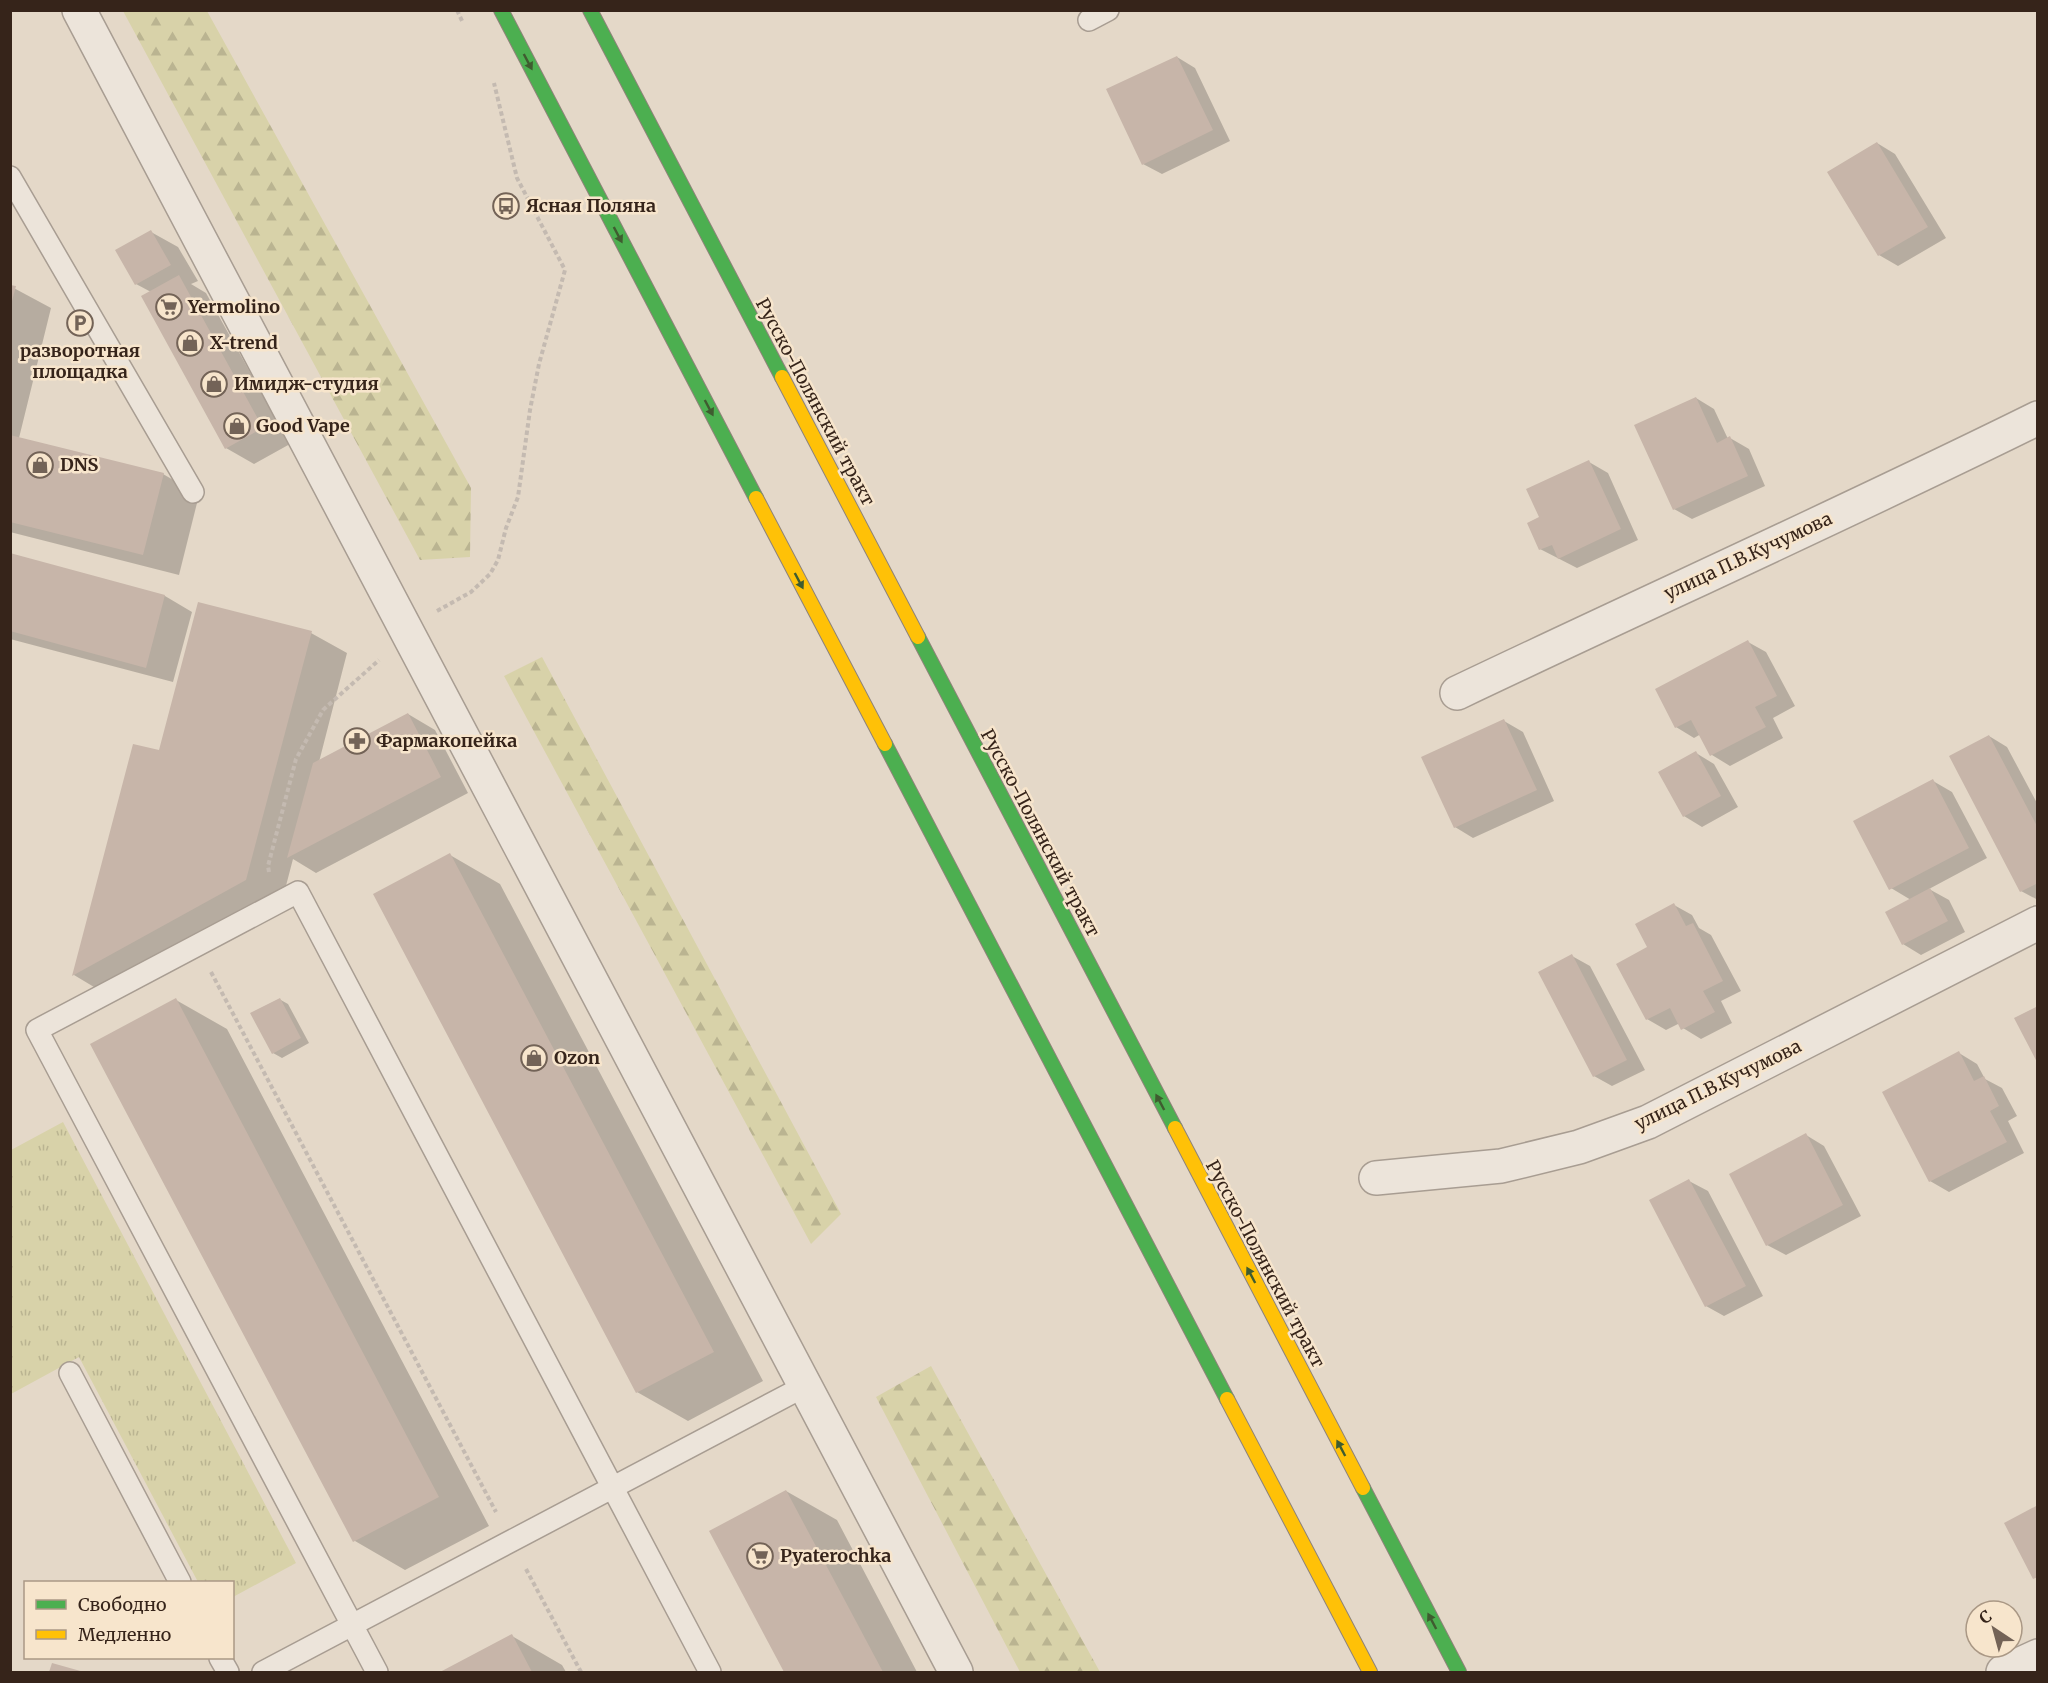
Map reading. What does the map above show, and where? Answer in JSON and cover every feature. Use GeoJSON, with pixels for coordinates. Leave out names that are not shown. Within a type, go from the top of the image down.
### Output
{"type":"FeatureCollection","features":[{"type":"Feature","properties":{"kind":"main road"},"geometry":{"type":"LineString","coordinates":[[501,10],[1370,1672]]}},
{"type":"Feature","properties":{"kind":"main road","name":"Русско-Полянский тракт"},"geometry":{"type":"LineString","coordinates":[[590,10],[1459,1672]]}},
{"type":"Feature","properties":{"kind":"street"},"geometry":{"type":"LineString","coordinates":[[79,10],[956,1672]]}},
{"type":"Feature","properties":{"kind":"street","name":"улица П.В.Кучумова"},"geometry":{"type":"LineString","coordinates":[[1457,693],[1887,492],[2037,418]]}},
{"type":"Feature","properties":{"kind":"street","name":"улица П.В.Кучумова"},"geometry":{"type":"LineString","coordinates":[[1376,1178],[1501,1166],[1579,1147],[1648,1122],[2037,923]]}},
{"type":"Feature","properties":{"kind":"street"},"geometry":{"type":"LineString","coordinates":[[2003,1672],[2037,1656]]}},
{"type":"Feature","properties":{"kind":"lane"},"geometry":{"type":"LineString","coordinates":[[1089,20],[1108,10]]}},
{"type":"Feature","properties":{"kind":"lane"},"geometry":{"type":"LineString","coordinates":[[10,177],[194,492]]}},
{"type":"Feature","properties":{"kind":"lane"},"geometry":{"type":"LineString","coordinates":[[377,1672],[37,1029],[298,892],[710,1672]]}},
{"type":"Feature","properties":{"kind":"lane"},"geometry":{"type":"LineString","coordinates":[[70,1373],[179,1581]]}},
{"type":"Feature","properties":{"kind":"lane"},"geometry":{"type":"LineString","coordinates":[[263,1672],[805,1386]]}},
{"type":"Feature","properties":{"kind":"path"},"geometry":{"type":"LineString","coordinates":[[457,10],[467,30]]}},
{"type":"Feature","properties":{"kind":"path"},"geometry":{"type":"LineString","coordinates":[[280,901],[271,885],[268,866],[296,759],[323,710],[435,612],[471,592],[490,574],[498,560],[506,528],[518,497],[539,364],[565,270],[517,178],[493,80]]}},
{"type":"Feature","properties":{"kind":"path"},"geometry":{"type":"LineString","coordinates":[[197,945],[581,1672]]}},
{"type":"Feature","properties":{"kind":"green space"},"geometry":{"type":"Polygon","coordinates":[[[123,11],[207,11],[471,488],[470,557],[420,560],[123,11]]]}},
{"type":"Feature","properties":{"kind":"green space"},"geometry":{"type":"Polygon","coordinates":[[[542,657],[841,1214],[811,1244],[504,676],[542,657]]]}},
{"type":"Feature","properties":{"kind":"green space"},"geometry":{"type":"Polygon","coordinates":[[[63,1122],[296,1563],[234,1596],[234,1581],[197,1581],[79,1357],[11,1394],[11,1150],[63,1122]]]}},
{"type":"Feature","properties":{"kind":"green space"},"geometry":{"type":"Polygon","coordinates":[[[931,1366],[1100,1672],[1020,1672],[876,1397],[931,1366]]]}},
{"type":"Feature","properties":{"kind":"building"},"geometry":{"type":"Polygon","coordinates":[[[1177,56],[1213,130],[1142,165],[1106,89],[1177,56]]]}},
{"type":"Feature","properties":{"kind":"building"},"geometry":{"type":"Polygon","coordinates":[[[1877,142],[1928,227],[1878,256],[1827,172],[1877,142]]]}},
{"type":"Feature","properties":{"kind":"building"},"geometry":{"type":"Polygon","coordinates":[[[151,230],[171,265],[135,285],[115,250],[151,230]]]}},
{"type":"Feature","properties":{"kind":"building"},"geometry":{"type":"Polygon","coordinates":[[[179,275],[263,428],[225,449],[141,296],[179,275]]]}},
{"type":"Feature","properties":{"kind":"building"},"geometry":{"type":"Polygon","coordinates":[[[10,285],[16,286],[11,305],[10,305],[10,285]]]}},
{"type":"Feature","properties":{"kind":"building"},"geometry":{"type":"Polygon","coordinates":[[[1696,397],[1717,443],[1730,436],[1748,476],[1673,510],[1634,425],[1696,397]]]}},
{"type":"Feature","properties":{"kind":"building"},"geometry":{"type":"Polygon","coordinates":[[[10,435],[164,473],[143,555],[10,522],[10,435]]]}},
{"type":"Feature","properties":{"kind":"building"},"geometry":{"type":"Polygon","coordinates":[[[1589,460],[1621,529],[1558,559],[1552,545],[1539,550],[1527,523],[1539,517],[1526,489],[1589,460]]]}},
{"type":"Feature","properties":{"kind":"building"},"geometry":{"type":"Polygon","coordinates":[[[10,553],[165,595],[146,668],[10,631],[10,553]]]}},
{"type":"Feature","properties":{"kind":"building"},"geometry":{"type":"Polygon","coordinates":[[[198,602],[312,631],[246,880],[72,976],[133,744],[159,750],[198,602]]]}},
{"type":"Feature","properties":{"kind":"building"},"geometry":{"type":"Polygon","coordinates":[[[1748,640],[1777,696],[1755,707],[1766,727],[1710,756],[1691,720],[1675,728],[1655,689],[1748,640]]]}},
{"type":"Feature","properties":{"kind":"building"},"geometry":{"type":"Polygon","coordinates":[[[408,713],[441,777],[287,858],[313,763],[408,713]]]}},
{"type":"Feature","properties":{"kind":"building"},"geometry":{"type":"Polygon","coordinates":[[[1504,719],[1537,790],[1454,828],[1421,757],[1504,719]]]}},
{"type":"Feature","properties":{"kind":"building"},"geometry":{"type":"Polygon","coordinates":[[[1989,735],[2038,828],[2038,883],[2020,892],[1949,756],[1989,735]]]}},
{"type":"Feature","properties":{"kind":"building"},"geometry":{"type":"Polygon","coordinates":[[[1696,751],[1721,796],[1683,817],[1658,772],[1696,751]]]}},
{"type":"Feature","properties":{"kind":"building"},"geometry":{"type":"Polygon","coordinates":[[[1933,779],[1969,848],[1889,890],[1853,821],[1933,779]]]}},
{"type":"Feature","properties":{"kind":"building"},"geometry":{"type":"Polygon","coordinates":[[[450,853],[714,1352],[636,1393],[373,894],[450,853]]]}},
{"type":"Feature","properties":{"kind":"building"},"geometry":{"type":"Polygon","coordinates":[[[1930,888],[1948,921],[1902,945],[1885,912],[1930,888]]]}},
{"type":"Feature","properties":{"kind":"building"},"geometry":{"type":"Polygon","coordinates":[[[1674,903],[1686,926],[1693,923],[1723,981],[1703,991],[1715,1012],[1681,1030],[1670,1008],[1646,1020],[1616,964],[1647,947],[1635,924],[1674,903]]]}},
{"type":"Feature","properties":{"kind":"building"},"geometry":{"type":"Polygon","coordinates":[[[1572,954],[1627,1060],[1593,1077],[1538,972],[1572,954]]]}},
{"type":"Feature","properties":{"kind":"building"},"geometry":{"type":"Polygon","coordinates":[[[176,998],[439,1497],[353,1542],[90,1044],[176,998]]]}},
{"type":"Feature","properties":{"kind":"building"},"geometry":{"type":"Polygon","coordinates":[[[280,998],[301,1038],[272,1054],[250,1013],[280,998]]]}},
{"type":"Feature","properties":{"kind":"building"},"geometry":{"type":"Polygon","coordinates":[[[2038,1006],[2038,1064],[2014,1018],[2038,1006]]]}},
{"type":"Feature","properties":{"kind":"building"},"geometry":{"type":"Polygon","coordinates":[[[1959,1051],[1974,1081],[1984,1076],[1999,1106],[1990,1111],[2007,1142],[1929,1182],[1882,1092],[1959,1051]]]}},
{"type":"Feature","properties":{"kind":"building"},"geometry":{"type":"Polygon","coordinates":[[[1806,1133],[1843,1205],[1766,1246],[1729,1174],[1806,1133]]]}},
{"type":"Feature","properties":{"kind":"building"},"geometry":{"type":"Polygon","coordinates":[[[1689,1179],[1746,1286],[1705,1307],[1649,1200],[1689,1179]]]}},
{"type":"Feature","properties":{"kind":"building"},"geometry":{"type":"Polygon","coordinates":[[[786,1490],[883,1672],[784,1672],[709,1531],[786,1490]]]}},
{"type":"Feature","properties":{"kind":"building"},"geometry":{"type":"Polygon","coordinates":[[[2038,1505],[2038,1577],[2033,1579],[2004,1523],[2038,1505]]]}},
{"type":"Feature","properties":{"kind":"building"},"geometry":{"type":"Polygon","coordinates":[[[512,1634],[532,1672],[440,1672],[512,1634]]]}},
{"type":"Feature","properties":{"kind":"building"},"geometry":{"type":"Polygon","coordinates":[[[52,1663],[84,1672],[49,1672],[52,1663]]]}},
{"type":"Feature","properties":{"kind":"traffic: fast"},"geometry":{"type":"LineString","coordinates":[[501,10],[756,498]]}},
{"type":"Feature","properties":{"kind":"traffic: fast"},"geometry":{"type":"LineString","coordinates":[[590,10],[782,377]]}},
{"type":"Feature","properties":{"kind":"traffic: fast"},"geometry":{"type":"LineString","coordinates":[[918,637],[1175,1128]]}},
{"type":"Feature","properties":{"kind":"traffic: fast"},"geometry":{"type":"LineString","coordinates":[[885,744],[1227,1399]]}},
{"type":"Feature","properties":{"kind":"traffic: fast"},"geometry":{"type":"LineString","coordinates":[[1363,1488],[1459,1672]]}},
{"type":"Feature","properties":{"kind":"traffic: slow"},"geometry":{"type":"LineString","coordinates":[[782,377],[918,637]]}},
{"type":"Feature","properties":{"kind":"traffic: slow"},"geometry":{"type":"LineString","coordinates":[[756,498],[885,744]]}},
{"type":"Feature","properties":{"kind":"traffic: slow"},"geometry":{"type":"LineString","coordinates":[[1175,1128],[1363,1488]]}},
{"type":"Feature","properties":{"kind":"traffic: slow"},"geometry":{"type":"LineString","coordinates":[[1227,1399],[1370,1672]]}},
{"type":"Feature","properties":{"kind":"place","name":"Ясная Поляна"},"geometry":{"type":"Point","coordinates":[506,206]}},
{"type":"Feature","properties":{"kind":"place","name":"Yermolino"},"geometry":{"type":"Point","coordinates":[169,307]}},
{"type":"Feature","properties":{"kind":"place","name":"разворотная площадка"},"geometry":{"type":"Point","coordinates":[80,323]}},
{"type":"Feature","properties":{"kind":"place","name":"X-trend"},"geometry":{"type":"Point","coordinates":[190,343]}},
{"type":"Feature","properties":{"kind":"place","name":"Имидж-студия"},"geometry":{"type":"Point","coordinates":[214,384]}},
{"type":"Feature","properties":{"kind":"place","name":"Good Vape"},"geometry":{"type":"Point","coordinates":[237,426]}},
{"type":"Feature","properties":{"kind":"place","name":"DNS"},"geometry":{"type":"Point","coordinates":[40,465]}},
{"type":"Feature","properties":{"kind":"place","name":"Фармакопейка"},"geometry":{"type":"Point","coordinates":[357,741]}},
{"type":"Feature","properties":{"kind":"place","name":"Ozon"},"geometry":{"type":"Point","coordinates":[534,1058]}},
{"type":"Feature","properties":{"kind":"place","name":"Pyaterochka"},"geometry":{"type":"Point","coordinates":[760,1556]}}]}
